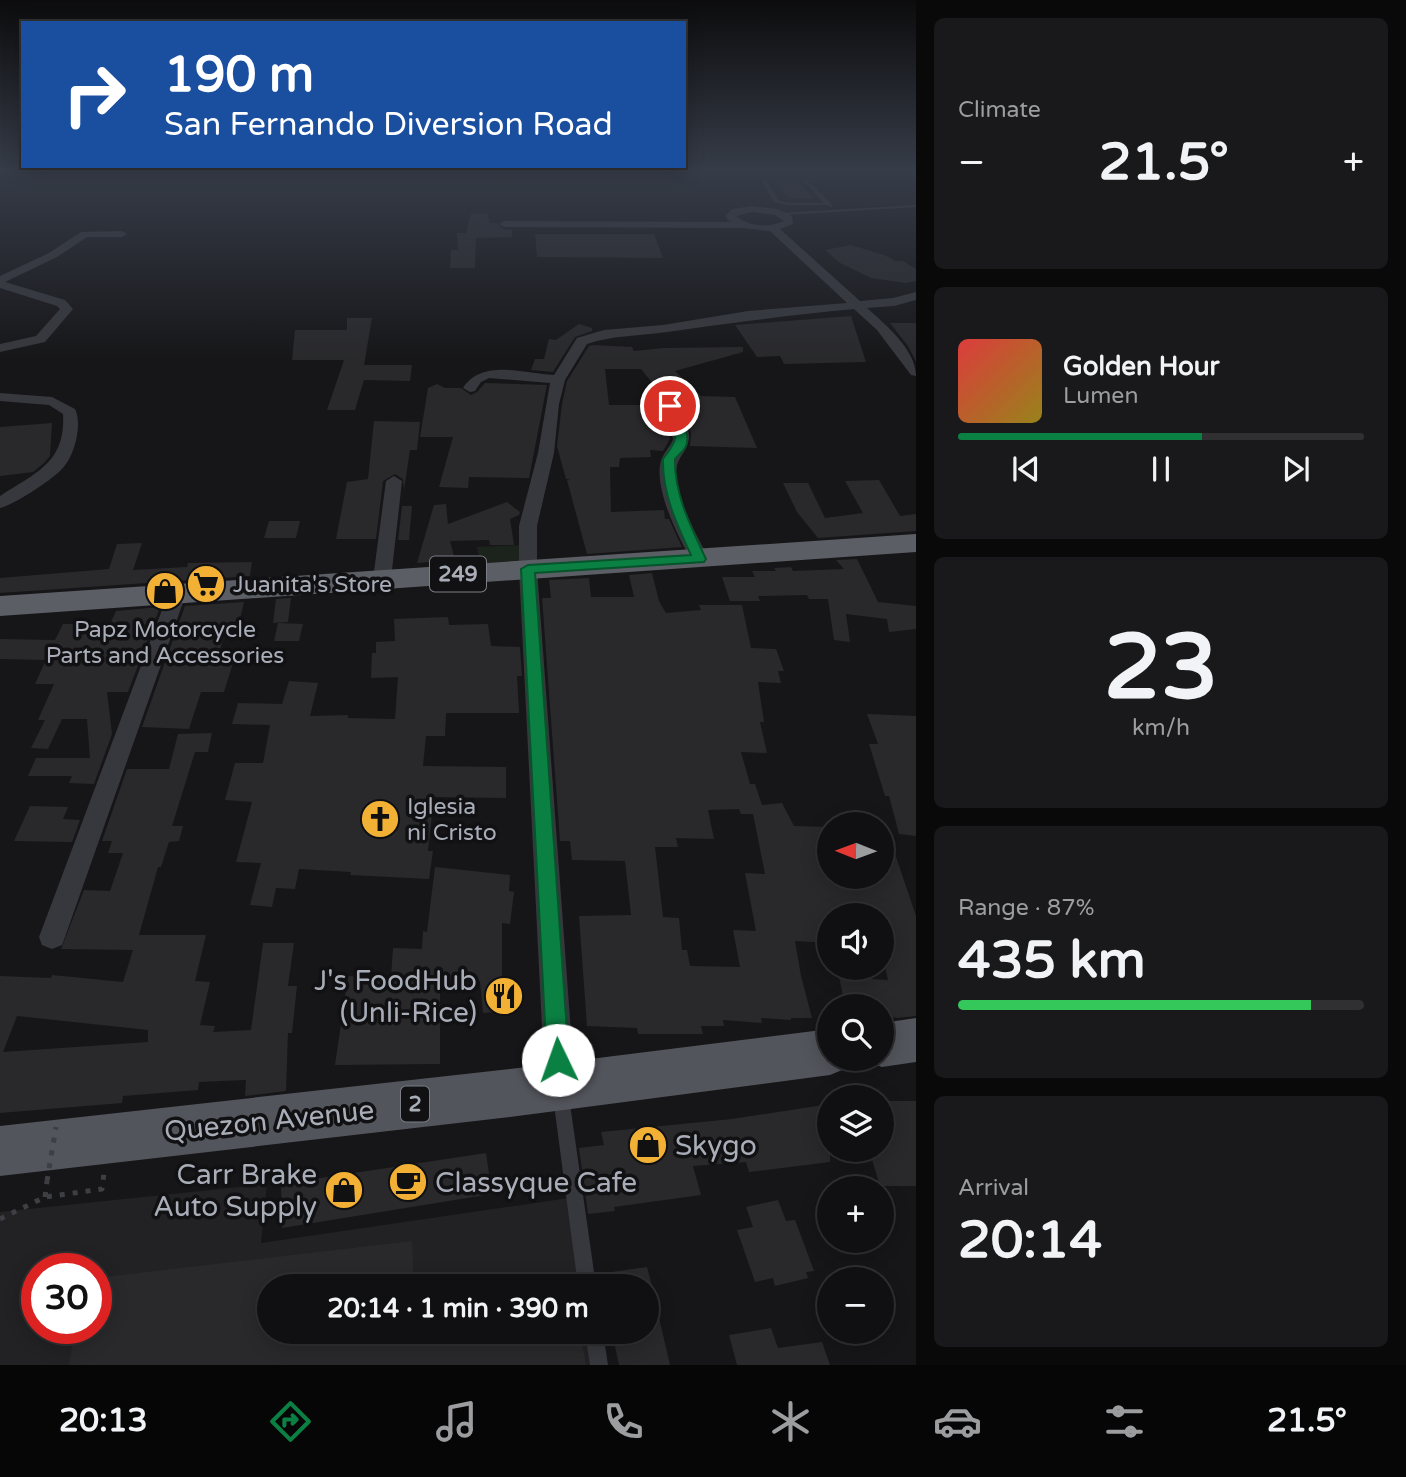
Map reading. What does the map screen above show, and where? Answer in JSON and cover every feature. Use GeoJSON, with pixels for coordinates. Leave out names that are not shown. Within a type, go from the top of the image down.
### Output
{"type":"FeatureCollection","features":[{"type":"Feature","properties":{"kind":"highway","name":"249"},"geometry":{"type":"LineString","coordinates":[[0,606],[916,543]]}},
{"type":"Feature","properties":{"kind":"main road"},"geometry":{"type":"LineString","coordinates":[[894,1043],[916,1040]]}},
{"type":"Feature","properties":{"kind":"main road","name":"Quezon Avenue"},"geometry":{"type":"LineString","coordinates":[[0,1151],[560,1087],[817,1054]]}},
{"type":"Feature","properties":{"kind":"street"},"geometry":{"type":"LineString","coordinates":[[0,282],[84,235]]}},
{"type":"Feature","properties":{"kind":"street"},"geometry":{"type":"LineString","coordinates":[[780,235],[855,307],[881,327],[916,372]]}},
{"type":"Feature","properties":{"kind":"street"},"geometry":{"type":"LineString","coordinates":[[12,261],[37,262]]}},
{"type":"Feature","properties":{"kind":"street"},"geometry":{"type":"LineString","coordinates":[[0,282],[61,303],[67,309],[40,339],[0,348]]}},
{"type":"Feature","properties":{"kind":"street"},"geometry":{"type":"LineString","coordinates":[[560,1087],[528,569],[528,526],[543,467],[558,380],[582,341],[595,335],[663,329],[748,315],[855,307],[916,296]]}},
{"type":"Feature","properties":{"kind":"street"},"geometry":{"type":"LineString","coordinates":[[470,388],[476,379],[487,374],[558,380]]}},
{"type":"Feature","properties":{"kind":"street"},"geometry":{"type":"LineString","coordinates":[[0,397],[52,401],[70,412],[71,421],[61,458],[55,467],[0,502]]}},
{"type":"Feature","properties":{"kind":"street"},"geometry":{"type":"LineString","coordinates":[[670,406],[682,438],[680,446],[669,459],[668,478],[699,559]]}},
{"type":"Feature","properties":{"kind":"street"},"geometry":{"type":"LineString","coordinates":[[382,579],[394,481]]}},
{"type":"Feature","properties":{"kind":"street"},"geometry":{"type":"LineString","coordinates":[[52,937],[177,594]]}},
{"type":"Feature","properties":{"kind":"lane"},"geometry":{"type":"LineString","coordinates":[[560,1087],[585,1274]]}},
{"type":"Feature","properties":{"kind":"lane"},"geometry":{"type":"LineString","coordinates":[[596,1344],[599,1365]]}},
{"type":"Feature","properties":{"kind":"path"},"geometry":{"type":"LineString","coordinates":[[45,1197],[56,1128]]}},
{"type":"Feature","properties":{"kind":"path"},"geometry":{"type":"LineString","coordinates":[[0,1219],[45,1197],[102,1189],[109,1138]]}},
{"type":"Feature","properties":{"kind":"shaded area"},"geometry":{"type":"Polygon","coordinates":[[[531,545],[534,562],[480,564],[477,547],[531,545]]]}},
{"type":"Feature","properties":{"kind":"shaded area"},"geometry":{"type":"Polygon","coordinates":[[[267,1184],[261,1243],[569,1198],[584,1274],[257,1274],[257,1344],[597,1344],[601,1365],[0,1365],[0,1212],[267,1184]]]}},
{"type":"Feature","properties":{"kind":"building"},"geometry":{"type":"Polygon","coordinates":[[[457,235],[512,235],[512,237],[476,238],[475,268],[450,268],[451,250],[458,250],[457,235]]]}},
{"type":"Feature","properties":{"kind":"building"},"geometry":{"type":"Polygon","coordinates":[[[535,235],[654,235],[663,258],[537,257],[535,235]]]}},
{"type":"Feature","properties":{"kind":"building"},"geometry":{"type":"Polygon","coordinates":[[[851,245],[903,261],[916,269],[916,281],[906,283],[871,278],[840,263],[825,250],[851,245]]]}},
{"type":"Feature","properties":{"kind":"building"},"geometry":{"type":"Polygon","coordinates":[[[851,316],[866,362],[784,364],[780,356],[757,357],[735,325],[851,316]]]}},
{"type":"Feature","properties":{"kind":"building"},"geometry":{"type":"Polygon","coordinates":[[[347,318],[372,318],[364,365],[412,365],[410,381],[364,380],[355,410],[327,410],[344,360],[292,360],[295,330],[347,330],[347,318]]]}},
{"type":"Feature","properties":{"kind":"building"},"geometry":{"type":"Polygon","coordinates":[[[890,323],[916,323],[916,362],[908,346],[890,323]]]}},
{"type":"Feature","properties":{"kind":"building"},"geometry":{"type":"Polygon","coordinates":[[[579,324],[592,328],[592,331],[575,337],[553,372],[531,370],[535,359],[544,359],[549,339],[556,340],[579,324]]]}},
{"type":"Feature","properties":{"kind":"building"},"geometry":{"type":"Polygon","coordinates":[[[589,346],[632,347],[634,351],[743,347],[743,352],[675,371],[701,396],[735,397],[757,448],[690,446],[691,433],[683,410],[675,401],[667,401],[641,369],[605,369],[609,405],[661,405],[670,439],[663,451],[650,450],[651,457],[620,458],[619,467],[610,467],[611,512],[664,510],[665,519],[669,519],[682,547],[587,554],[567,480],[570,479],[566,479],[557,446],[567,381],[589,346]]]}},
{"type":"Feature","properties":{"kind":"building"},"geometry":{"type":"Polygon","coordinates":[[[485,383],[547,385],[529,478],[469,477],[468,488],[439,487],[453,437],[420,437],[428,388],[437,384],[445,388],[461,388],[471,395],[485,383]]]}},
{"type":"Feature","properties":{"kind":"building"},"geometry":{"type":"Polygon","coordinates":[[[374,421],[420,422],[417,450],[410,450],[404,490],[403,479],[395,474],[383,481],[376,539],[336,539],[347,482],[368,479],[374,421]]]}},
{"type":"Feature","properties":{"kind":"building"},"geometry":{"type":"Polygon","coordinates":[[[52,423],[50,456],[44,463],[33,472],[0,476],[0,427],[52,423]]]}},
{"type":"Feature","properties":{"kind":"building"},"geometry":{"type":"Polygon","coordinates":[[[879,480],[900,516],[916,514],[916,531],[818,538],[797,512],[783,483],[808,483],[825,518],[863,513],[845,481],[879,480]]]}},
{"type":"Feature","properties":{"kind":"building"},"geometry":{"type":"Polygon","coordinates":[[[507,502],[520,512],[510,519],[514,545],[490,545],[489,540],[450,541],[455,560],[417,563],[434,505],[446,504],[448,524],[507,502]]]}},
{"type":"Feature","properties":{"kind":"building"},"geometry":{"type":"Polygon","coordinates":[[[402,506],[412,506],[409,540],[398,540],[402,506]]]}},
{"type":"Feature","properties":{"kind":"building"},"geometry":{"type":"Polygon","coordinates":[[[269,521],[300,521],[296,538],[264,538],[269,521]]]}},
{"type":"Feature","properties":{"kind":"building"},"geometry":{"type":"Polygon","coordinates":[[[142,543],[133,570],[187,567],[188,563],[252,562],[250,576],[0,593],[0,578],[109,569],[117,544],[142,543]]]}},
{"type":"Feature","properties":{"kind":"building"},"geometry":{"type":"Polygon","coordinates":[[[857,559],[878,602],[916,606],[916,629],[889,632],[887,619],[846,614],[850,642],[834,640],[828,599],[809,599],[807,595],[758,596],[760,601],[730,601],[722,577],[755,577],[752,571],[776,571],[774,568],[791,567],[793,571],[844,569],[836,560],[857,559]]]}},
{"type":"Feature","properties":{"kind":"building"},"geometry":{"type":"Polygon","coordinates":[[[652,573],[659,601],[666,613],[701,610],[699,605],[742,605],[751,648],[776,649],[784,671],[778,671],[781,683],[758,682],[764,722],[760,722],[767,753],[741,752],[750,784],[755,784],[762,805],[782,803],[794,826],[817,827],[817,889],[894,889],[894,851],[916,916],[916,1016],[894,1017],[894,994],[843,994],[840,980],[894,980],[894,903],[817,903],[817,942],[795,941],[812,1018],[761,1018],[762,1023],[723,1020],[724,1026],[701,1026],[703,1034],[638,1034],[637,1028],[587,1026],[579,916],[631,915],[625,861],[572,860],[570,841],[560,841],[542,598],[551,598],[549,580],[589,578],[591,597],[634,597],[629,575],[652,573]],[[739,809],[708,810],[714,839],[676,838],[678,847],[655,847],[663,917],[679,918],[682,950],[687,950],[690,966],[740,967],[733,930],[756,931],[745,873],[765,874],[753,814],[741,814],[739,809]]]}},
{"type":"Feature","properties":{"kind":"building"},"geometry":{"type":"Polygon","coordinates":[[[291,598],[288,622],[273,623],[276,599],[291,598]]]}},
{"type":"Feature","properties":{"kind":"building"},"geometry":{"type":"Polygon","coordinates":[[[244,602],[239,623],[228,623],[216,663],[233,663],[224,692],[201,692],[189,729],[142,727],[185,606],[244,602]]]}},
{"type":"Feature","properties":{"kind":"building"},"geometry":{"type":"Polygon","coordinates":[[[160,607],[128,692],[107,692],[112,734],[94,784],[69,783],[72,776],[28,776],[36,758],[90,758],[87,719],[62,719],[48,749],[31,748],[45,720],[38,720],[54,684],[35,684],[46,660],[0,659],[0,639],[55,640],[63,624],[110,624],[116,611],[160,607]]]}},
{"type":"Feature","properties":{"kind":"building"},"geometry":{"type":"Polygon","coordinates":[[[448,617],[449,625],[488,624],[491,646],[520,647],[522,676],[517,676],[519,713],[446,713],[445,736],[426,736],[423,766],[506,767],[506,798],[434,797],[428,851],[433,851],[429,879],[299,869],[295,889],[276,888],[272,907],[250,905],[261,863],[236,862],[252,802],[225,800],[235,763],[263,763],[270,725],[232,724],[238,703],[282,704],[289,681],[318,683],[310,716],[348,715],[348,718],[395,719],[398,677],[371,678],[372,653],[376,653],[376,642],[395,641],[394,619],[448,617]]]}},
{"type":"Feature","properties":{"kind":"building"},"geometry":{"type":"Polygon","coordinates":[[[278,623],[303,624],[299,641],[274,641],[278,623]]]}},
{"type":"Feature","properties":{"kind":"building"},"geometry":{"type":"Polygon","coordinates":[[[867,714],[916,716],[916,836],[899,834],[889,796],[885,796],[869,744],[878,744],[867,714]]]}},
{"type":"Feature","properties":{"kind":"building"},"geometry":{"type":"Polygon","coordinates":[[[212,733],[208,752],[195,752],[172,826],[183,826],[179,841],[169,842],[161,867],[158,867],[139,935],[206,935],[195,981],[210,982],[200,1025],[215,1026],[213,1032],[251,1030],[263,943],[294,943],[288,986],[297,986],[292,1033],[288,1033],[286,1091],[245,1096],[246,1080],[199,1082],[198,1090],[123,1096],[122,1103],[0,1113],[0,976],[51,978],[52,975],[123,982],[133,950],[61,949],[84,890],[110,891],[123,853],[108,853],[112,841],[102,841],[127,769],[169,769],[178,734],[212,733]],[[17,1016],[3,1052],[148,1042],[148,1030],[17,1016]]]}},
{"type":"Feature","properties":{"kind":"building"},"geometry":{"type":"Polygon","coordinates":[[[30,806],[68,807],[63,819],[80,820],[72,842],[14,841],[30,806]]]}},
{"type":"Feature","properties":{"kind":"building"},"geometry":{"type":"Polygon","coordinates":[[[435,867],[510,875],[509,891],[514,892],[510,924],[502,923],[502,984],[516,983],[520,1010],[483,1013],[480,981],[440,979],[440,1064],[335,1065],[348,976],[391,978],[393,948],[422,949],[423,931],[427,932],[435,867]]]}},
{"type":"Feature","properties":{"kind":"building"},"geometry":{"type":"Polygon","coordinates":[[[894,1101],[916,1101],[916,1186],[894,1186],[894,1176],[877,1176],[873,1162],[894,1162],[894,1101]]]}},
{"type":"Feature","properties":{"kind":"building"},"geometry":{"type":"Polygon","coordinates":[[[817,1106],[817,1162],[830,1162],[749,1172],[746,1162],[693,1166],[701,1195],[614,1207],[615,1211],[588,1214],[579,1148],[604,1145],[601,1132],[732,1119],[817,1106]]]}},
{"type":"Feature","properties":{"kind":"building"},"geometry":{"type":"Polygon","coordinates":[[[486,1153],[492,1194],[282,1228],[281,1184],[486,1153]]]}},
{"type":"Feature","properties":{"kind":"building"},"geometry":{"type":"Polygon","coordinates":[[[778,1200],[786,1221],[795,1220],[814,1271],[806,1272],[808,1278],[775,1286],[773,1278],[755,1282],[737,1230],[753,1227],[746,1207],[778,1200]]]}},
{"type":"Feature","properties":{"kind":"building"},"geometry":{"type":"Polygon","coordinates":[[[412,1241],[413,1274],[257,1274],[257,1344],[582,1344],[586,1365],[69,1365],[72,1344],[112,1344],[112,1276],[412,1241]]]}},
{"type":"Feature","properties":{"kind":"building"},"geometry":{"type":"Polygon","coordinates":[[[647,1267],[649,1274],[597,1274],[647,1267]]]}},
{"type":"Feature","properties":{"kind":"building"},"geometry":{"type":"Polygon","coordinates":[[[659,1318],[670,1365],[619,1365],[615,1344],[659,1344],[659,1318]]]}},
{"type":"Feature","properties":{"kind":"building"},"geometry":{"type":"Polygon","coordinates":[[[771,1328],[778,1348],[823,1344],[830,1365],[737,1365],[729,1335],[771,1328]]]}},
{"type":"Feature","properties":{"kind":"place","name":"Juanita's Store"},"geometry":{"type":"Point","coordinates":[206,584]}},
{"type":"Feature","properties":{"kind":"place","name":"Papz Motorcycle Parts and Accessories"},"geometry":{"type":"Point","coordinates":[165,591]}},
{"type":"Feature","properties":{"kind":"place","name":"Iglesia ni Cristo"},"geometry":{"type":"Point","coordinates":[380,819]}},
{"type":"Feature","properties":{"kind":"place","name":"J's FoodHub (Unli-Rice)"},"geometry":{"type":"Point","coordinates":[504,996]}},
{"type":"Feature","properties":{"kind":"place","name":"Skygo"},"geometry":{"type":"Point","coordinates":[648,1145]}},
{"type":"Feature","properties":{"kind":"place","name":"Classyque Cafe"},"geometry":{"type":"Point","coordinates":[408,1182]}},
{"type":"Feature","properties":{"kind":"place","name":"Carr Brake Auto Supply"},"geometry":{"type":"Point","coordinates":[344,1190]}},
{"type":"Feature","properties":{"kind":"route"},"geometry":{"type":"LineString","coordinates":[[558,1060],[528,569],[699,559],[668,478],[669,459],[682,442],[670,406]]}}]}
